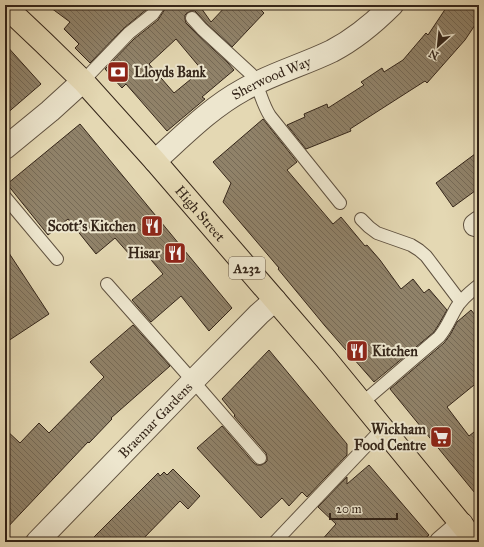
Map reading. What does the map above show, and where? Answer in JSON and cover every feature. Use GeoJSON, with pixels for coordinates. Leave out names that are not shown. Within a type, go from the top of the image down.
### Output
{"type":"FeatureCollection","features":[{"type":"Feature","properties":{"kind":"highway","name":"High Street"},"geometry":{"type":"LineString","coordinates":[[5,6],[83,81],[155,161],[362,403],[476,542]]}},
{"type":"Feature","properties":{"kind":"street","name":"Sherwood Way"},"geometry":{"type":"LineString","coordinates":[[155,161],[213,110],[233,96],[257,83],[331,51],[350,41],[365,30],[392,5]]}},
{"type":"Feature","properties":{"kind":"street"},"geometry":{"type":"LineString","coordinates":[[5,148],[50,111],[83,81]]}},
{"type":"Feature","properties":{"kind":"street","name":"Braemar Gardens"},"geometry":{"type":"LineString","coordinates":[[37,542],[193,381],[259,314],[275,300]]}},
{"type":"Feature","properties":{"kind":"street"},"geometry":{"type":"LineString","coordinates":[[441,542],[462,524]]}},
{"type":"Feature","properties":{"kind":"lane"},"geometry":{"type":"LineString","coordinates":[[83,81],[129,34],[153,14],[159,5]]}},
{"type":"Feature","properties":{"kind":"lane"},"geometry":{"type":"LineString","coordinates":[[192,18],[251,74],[257,83],[264,106],[270,116],[340,203]]}},
{"type":"Feature","properties":{"kind":"lane"},"geometry":{"type":"LineString","coordinates":[[5,196],[57,259]]}},
{"type":"Feature","properties":{"kind":"lane"},"geometry":{"type":"LineString","coordinates":[[361,219],[377,233],[411,245],[420,250],[460,301]]}},
{"type":"Feature","properties":{"kind":"lane"},"geometry":{"type":"LineString","coordinates":[[107,284],[260,458]]}},
{"type":"Feature","properties":{"kind":"lane"},"geometry":{"type":"LineString","coordinates":[[362,403],[444,332],[455,308],[460,301],[479,285]]}},
{"type":"Feature","properties":{"kind":"lane"},"geometry":{"type":"LineString","coordinates":[[275,542],[383,428]]}},
{"type":"Feature","properties":{"kind":"building"},"geometry":{"type":"Polygon","coordinates":[[[47,5],[150,5],[124,28],[90,63],[75,48],[79,44],[64,29],[70,22],[47,5]]]}},
{"type":"Feature","properties":{"kind":"building"},"geometry":{"type":"Polygon","coordinates":[[[166,5],[199,5],[211,22],[227,5],[256,5],[264,13],[232,47],[195,11],[191,11],[185,15],[186,23],[234,70],[202,97],[205,99],[167,131],[126,84],[122,88],[105,69],[134,39],[158,20],[166,5]],[[176,39],[149,64],[174,93],[202,70],[176,39]]]}},
{"type":"Feature","properties":{"kind":"building"},"geometry":{"type":"Polygon","coordinates":[[[448,5],[479,5],[479,19],[465,40],[427,83],[425,81],[350,129],[351,131],[306,149],[287,125],[305,117],[304,114],[327,104],[328,108],[364,85],[361,82],[382,68],[384,72],[403,60],[426,33],[428,35],[448,5]]]}},
{"type":"Feature","properties":{"kind":"building"},"geometry":{"type":"Polygon","coordinates":[[[5,44],[41,84],[5,115],[5,44]]]}},
{"type":"Feature","properties":{"kind":"building"},"geometry":{"type":"Polygon","coordinates":[[[263,119],[297,162],[287,170],[333,224],[341,217],[365,246],[367,245],[380,260],[401,289],[413,279],[424,293],[429,289],[447,310],[434,332],[374,382],[325,326],[278,269],[279,268],[223,202],[231,183],[213,162],[263,119]]]}},
{"type":"Feature","properties":{"kind":"building"},"geometry":{"type":"Polygon","coordinates":[[[80,124],[232,308],[209,331],[181,296],[151,322],[132,300],[163,274],[140,247],[130,255],[115,238],[96,254],[68,219],[48,235],[7,184],[80,124]]]}},
{"type":"Feature","properties":{"kind":"building"},"geometry":{"type":"Polygon","coordinates":[[[479,151],[479,188],[453,207],[436,183],[479,151]]]}},
{"type":"Feature","properties":{"kind":"building"},"geometry":{"type":"Polygon","coordinates":[[[5,247],[49,314],[5,343],[5,247]]]}},
{"type":"Feature","properties":{"kind":"building"},"geometry":{"type":"Polygon","coordinates":[[[471,310],[479,320],[479,381],[447,407],[469,436],[479,428],[479,498],[390,389],[444,343],[457,322],[471,310]]]}},
{"type":"Feature","properties":{"kind":"building"},"geometry":{"type":"Polygon","coordinates":[[[133,325],[170,366],[111,418],[112,419],[89,443],[88,442],[5,530],[5,429],[20,443],[39,423],[49,433],[104,377],[90,362],[133,325]]]}},
{"type":"Feature","properties":{"kind":"building"},"geometry":{"type":"Polygon","coordinates":[[[269,350],[347,444],[347,455],[307,497],[302,492],[289,506],[282,498],[261,518],[197,448],[222,426],[254,463],[261,465],[267,461],[266,453],[234,416],[235,415],[222,399],[269,350]]]}},
{"type":"Feature","properties":{"kind":"building"},"geometry":{"type":"Polygon","coordinates":[[[369,465],[429,535],[421,542],[320,542],[336,524],[318,507],[347,477],[347,484],[369,465]]]}},
{"type":"Feature","properties":{"kind":"building"},"geometry":{"type":"Polygon","coordinates":[[[173,469],[200,496],[188,509],[180,501],[140,542],[89,542],[158,473],[160,476],[164,472],[167,475],[173,469]]]}},
{"type":"Feature","properties":{"kind":"place","name":"Lloyds Bank"},"geometry":{"type":"Point","coordinates":[118,72]}},
{"type":"Feature","properties":{"kind":"place","name":"Scott's Kitchen"},"geometry":{"type":"Point","coordinates":[152,226]}},
{"type":"Feature","properties":{"kind":"place","name":"Hisar"},"geometry":{"type":"Point","coordinates":[175,253]}},
{"type":"Feature","properties":{"kind":"place","name":"Kitchen"},"geometry":{"type":"Point","coordinates":[357,351]}},
{"type":"Feature","properties":{"kind":"place","name":"Wickham Food Centre"},"geometry":{"type":"Point","coordinates":[441,437]}}]}
